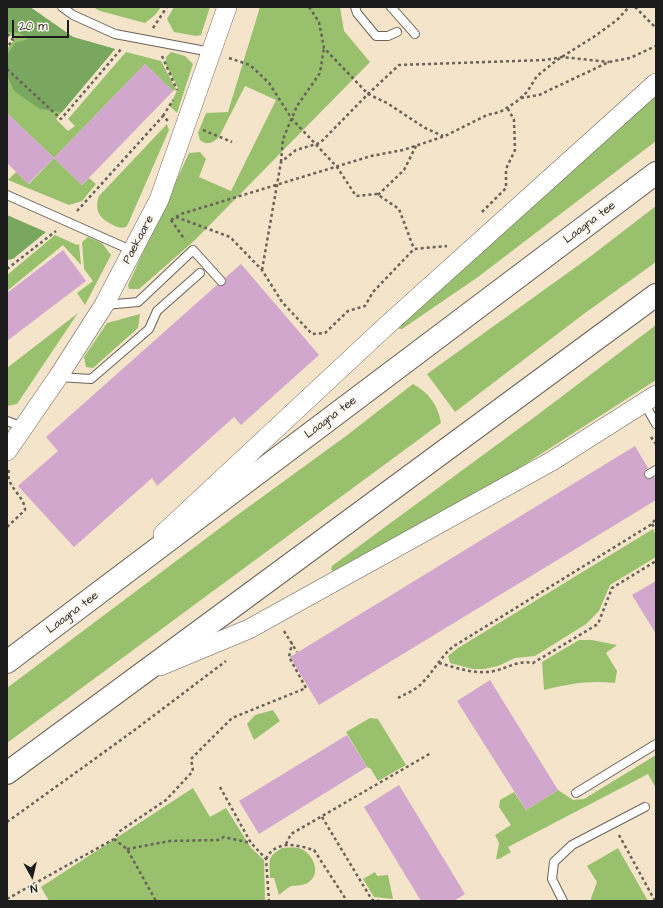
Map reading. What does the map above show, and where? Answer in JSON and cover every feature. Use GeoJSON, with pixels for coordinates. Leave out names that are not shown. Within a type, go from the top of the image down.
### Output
{"type":"FeatureCollection","features":[{"type":"Feature","properties":{"kind":"main road","name":"Laagna tee"},"geometry":{"type":"LineString","coordinates":[[7,662],[656,173]]}},
{"type":"Feature","properties":{"kind":"main road"},"geometry":{"type":"LineString","coordinates":[[7,773],[138,675],[656,295]]}},
{"type":"Feature","properties":{"kind":"street","name":"Paekaare"},"geometry":{"type":"LineString","coordinates":[[8,449],[15,424],[58,377],[104,305],[159,200],[227,7]]}},
{"type":"Feature","properties":{"kind":"street"},"geometry":{"type":"LineString","coordinates":[[103,590],[385,327],[656,83]]}},
{"type":"Feature","properties":{"kind":"street"},"geometry":{"type":"LineString","coordinates":[[138,675],[249,629],[552,461],[650,399]]}},
{"type":"Feature","properties":{"kind":"lane"},"geometry":{"type":"LineString","coordinates":[[62,7],[74,15],[115,34],[212,52]]}},
{"type":"Feature","properties":{"kind":"lane"},"geometry":{"type":"LineString","coordinates":[[355,7],[357,13],[376,36],[388,36],[397,32]]}},
{"type":"Feature","properties":{"kind":"lane"},"geometry":{"type":"LineString","coordinates":[[391,7],[415,34]]}},
{"type":"Feature","properties":{"kind":"lane"},"geometry":{"type":"LineString","coordinates":[[560,245],[656,181]]}},
{"type":"Feature","properties":{"kind":"lane"},"geometry":{"type":"LineString","coordinates":[[7,195],[133,251]]}},
{"type":"Feature","properties":{"kind":"lane"},"geometry":{"type":"LineString","coordinates":[[104,305],[138,302],[193,250],[221,281]]}},
{"type":"Feature","properties":{"kind":"lane"},"geometry":{"type":"LineString","coordinates":[[58,377],[92,379],[149,329],[157,310],[200,273]]}},
{"type":"Feature","properties":{"kind":"lane"},"geometry":{"type":"LineString","coordinates":[[650,399],[656,424]]}},
{"type":"Feature","properties":{"kind":"lane"},"geometry":{"type":"LineString","coordinates":[[576,794],[656,744]]}},
{"type":"Feature","properties":{"kind":"lane"},"geometry":{"type":"LineString","coordinates":[[563,901],[552,879],[554,862],[572,845],[645,807]]}},
{"type":"Feature","properties":{"kind":"path"},"geometry":{"type":"LineString","coordinates":[[145,40],[167,7]]}},
{"type":"Feature","properties":{"kind":"path"},"geometry":{"type":"LineString","coordinates":[[262,270],[281,162],[283,139],[297,106],[320,73],[324,48],[319,22],[309,7]]}},
{"type":"Feature","properties":{"kind":"path"},"geometry":{"type":"LineString","coordinates":[[171,220],[181,214],[371,156],[416,146],[443,136],[487,115],[500,112],[521,98],[527,92],[536,76],[601,32],[617,20],[629,7]]}},
{"type":"Feature","properties":{"kind":"path"},"geometry":{"type":"LineString","coordinates":[[636,7],[656,28]]}},
{"type":"Feature","properties":{"kind":"path"},"geometry":{"type":"LineString","coordinates":[[7,34],[13,40],[7,46]]}},
{"type":"Feature","properties":{"kind":"path"},"geometry":{"type":"LineString","coordinates":[[7,68],[61,119],[131,37]]}},
{"type":"Feature","properties":{"kind":"path"},"geometry":{"type":"LineString","coordinates":[[521,98],[539,95],[609,62],[630,58],[656,46]]}},
{"type":"Feature","properties":{"kind":"path"},"geometry":{"type":"LineString","coordinates":[[324,48],[368,94],[387,103],[425,128],[443,136]]}},
{"type":"Feature","properties":{"kind":"path"},"geometry":{"type":"LineString","coordinates":[[212,52],[250,65],[269,83],[292,119],[337,167],[356,196],[378,195],[399,210],[414,249]]}},
{"type":"Feature","properties":{"kind":"path"},"geometry":{"type":"LineString","coordinates":[[281,162],[296,150],[320,143],[399,65],[545,60],[562,57],[609,62]]}},
{"type":"Feature","properties":{"kind":"path"},"geometry":{"type":"LineString","coordinates":[[162,58],[177,89],[177,93]]}},
{"type":"Feature","properties":{"kind":"path"},"geometry":{"type":"LineString","coordinates":[[7,268],[67,222],[163,116],[173,99]]}},
{"type":"Feature","properties":{"kind":"path"},"geometry":{"type":"LineString","coordinates":[[480,214],[506,188],[506,169],[515,150],[514,120],[507,107]]}},
{"type":"Feature","properties":{"kind":"path"},"geometry":{"type":"LineString","coordinates":[[163,116],[168,121]]}},
{"type":"Feature","properties":{"kind":"path"},"geometry":{"type":"LineString","coordinates":[[187,124],[232,142]]}},
{"type":"Feature","properties":{"kind":"path"},"geometry":{"type":"LineString","coordinates":[[378,195],[404,170],[416,146]]}},
{"type":"Feature","properties":{"kind":"path"},"geometry":{"type":"LineString","coordinates":[[151,216],[161,216],[171,220],[183,238]]}},
{"type":"Feature","properties":{"kind":"path"},"geometry":{"type":"LineString","coordinates":[[176,217],[230,238],[262,270],[282,302],[312,334],[325,333],[348,311],[366,306],[373,292],[414,249],[448,246]]}},
{"type":"Feature","properties":{"kind":"path"},"geometry":{"type":"LineString","coordinates":[[7,527],[25,510],[25,503],[13,487],[8,473],[12,458],[8,449]]}},
{"type":"Feature","properties":{"kind":"path"},"geometry":{"type":"LineString","coordinates":[[398,698],[421,685],[439,663],[444,654],[454,646],[652,524],[656,518]]}},
{"type":"Feature","properties":{"kind":"path"},"geometry":{"type":"LineString","coordinates":[[652,524],[656,530]]}},
{"type":"Feature","properties":{"kind":"path"},"geometry":{"type":"LineString","coordinates":[[439,663],[467,671],[483,673],[496,671],[524,661],[533,663],[598,624],[612,588],[656,561]]}},
{"type":"Feature","properties":{"kind":"path"},"geometry":{"type":"LineString","coordinates":[[283,630],[297,652]]}},
{"type":"Feature","properties":{"kind":"path"},"geometry":{"type":"LineString","coordinates":[[7,899],[114,839],[120,831],[166,800],[193,771],[192,759],[232,718],[306,688],[289,657],[292,644]]}},
{"type":"Feature","properties":{"kind":"path"},"geometry":{"type":"LineString","coordinates":[[269,901],[266,859],[270,852],[286,844],[291,834],[431,754]]}},
{"type":"Feature","properties":{"kind":"path"},"geometry":{"type":"LineString","coordinates":[[220,787],[251,843],[266,859]]}},
{"type":"Feature","properties":{"kind":"path"},"geometry":{"type":"LineString","coordinates":[[322,817],[372,900],[379,901]]}},
{"type":"Feature","properties":{"kind":"path"},"geometry":{"type":"LineString","coordinates":[[612,824],[655,901]]}},
{"type":"Feature","properties":{"kind":"path"},"geometry":{"type":"LineString","coordinates":[[126,848],[170,841],[218,840],[224,838],[251,843]]}},
{"type":"Feature","properties":{"kind":"path"},"geometry":{"type":"LineString","coordinates":[[114,839],[126,848],[156,901]]}},
{"type":"Feature","properties":{"kind":"path"},"geometry":{"type":"LineString","coordinates":[[286,844],[314,850],[347,901]]}},
{"type":"Feature","properties":{"kind":"green space"},"geometry":{"type":"Polygon","coordinates":[[[9,7],[30,7],[73,37],[115,49],[62,112],[40,109],[14,91],[8,77],[7,55],[15,43],[28,39],[20,33],[7,32],[7,9],[9,7]]]}},
{"type":"Feature","properties":{"kind":"green space"},"geometry":{"type":"Polygon","coordinates":[[[30,7],[73,37],[115,49],[56,119],[68,131],[75,126],[68,119],[126,52],[161,61],[176,89],[173,91],[145,64],[54,158],[7,113],[7,49],[15,39],[7,33],[7,10],[30,7]]]}},
{"type":"Feature","properties":{"kind":"green space"},"geometry":{"type":"Polygon","coordinates":[[[93,7],[161,7],[155,15],[145,23],[100,11],[93,7]]]}},
{"type":"Feature","properties":{"kind":"green space"},"geometry":{"type":"Polygon","coordinates":[[[174,7],[210,7],[201,35],[196,36],[174,32],[167,19],[174,7]]]}},
{"type":"Feature","properties":{"kind":"green space"},"geometry":{"type":"Polygon","coordinates":[[[260,7],[340,7],[344,31],[370,62],[195,240],[139,289],[129,289],[128,285],[189,153],[200,152],[206,159],[199,177],[231,191],[276,100],[245,86],[219,137],[210,143],[205,143],[200,140],[198,133],[206,113],[228,112],[260,7]]]}},
{"type":"Feature","properties":{"kind":"green space"},"geometry":{"type":"Polygon","coordinates":[[[171,52],[185,56],[193,64],[177,113],[170,106],[178,88],[166,65],[166,57],[171,52]]]}},
{"type":"Feature","properties":{"kind":"green space"},"geometry":{"type":"Polygon","coordinates":[[[656,95],[656,141],[478,277],[402,329],[396,328],[656,95]]]}},
{"type":"Feature","properties":{"kind":"green space"},"geometry":{"type":"Polygon","coordinates":[[[167,124],[169,130],[128,224],[124,228],[120,228],[107,222],[103,219],[97,209],[99,196],[167,124]]]}},
{"type":"Feature","properties":{"kind":"green space"},"geometry":{"type":"Polygon","coordinates":[[[54,158],[82,185],[89,178],[96,184],[82,201],[69,205],[8,180],[16,172],[29,184],[54,158]]]}},
{"type":"Feature","properties":{"kind":"green space"},"geometry":{"type":"Polygon","coordinates":[[[656,206],[656,262],[585,313],[455,412],[427,374],[587,259],[656,206]]]}},
{"type":"Feature","properties":{"kind":"green space"},"geometry":{"type":"Polygon","coordinates":[[[7,215],[46,232],[13,259],[7,260],[7,215]]]}},
{"type":"Feature","properties":{"kind":"green space"},"geometry":{"type":"Polygon","coordinates":[[[55,235],[77,245],[79,244],[81,265],[63,245],[7,291],[7,275],[55,235]]]}},
{"type":"Feature","properties":{"kind":"green space"},"geometry":{"type":"Polygon","coordinates":[[[88,237],[102,243],[111,255],[85,305],[77,293],[93,281],[84,269],[82,242],[88,237]]]}},
{"type":"Feature","properties":{"kind":"green space"},"geometry":{"type":"Polygon","coordinates":[[[78,313],[17,404],[7,406],[7,368],[78,313]]]}},
{"type":"Feature","properties":{"kind":"green space"},"geometry":{"type":"Polygon","coordinates":[[[140,314],[138,328],[93,368],[86,367],[84,357],[107,323],[140,314]]]}},
{"type":"Feature","properties":{"kind":"green space"},"geometry":{"type":"Polygon","coordinates":[[[656,325],[656,380],[499,481],[333,571],[331,569],[332,566],[536,416],[656,325]]]}},
{"type":"Feature","properties":{"kind":"green space"},"geometry":{"type":"Polygon","coordinates":[[[413,384],[424,391],[432,400],[438,411],[441,423],[7,743],[7,688],[236,516],[346,436],[413,384]]]}},
{"type":"Feature","properties":{"kind":"green space"},"geometry":{"type":"Polygon","coordinates":[[[653,529],[656,535],[656,557],[610,585],[599,611],[586,624],[535,656],[515,658],[498,666],[484,669],[473,669],[450,663],[448,656],[458,648],[653,529]]]}},
{"type":"Feature","properties":{"kind":"green space"},"geometry":{"type":"Polygon","coordinates":[[[579,640],[592,640],[617,645],[606,653],[617,671],[615,683],[579,683],[544,690],[542,662],[579,640]]]}},
{"type":"Feature","properties":{"kind":"green space"},"geometry":{"type":"Polygon","coordinates":[[[273,710],[280,721],[254,740],[247,724],[255,715],[273,710]]]}},
{"type":"Feature","properties":{"kind":"green space"},"geometry":{"type":"Polygon","coordinates":[[[370,718],[378,719],[406,765],[378,781],[371,769],[367,767],[346,732],[370,718]]]}},
{"type":"Feature","properties":{"kind":"green space"},"geometry":{"type":"Polygon","coordinates":[[[656,755],[656,788],[648,774],[508,847],[511,852],[499,859],[496,859],[499,843],[495,835],[511,825],[499,807],[500,800],[514,792],[526,810],[558,790],[573,800],[584,799],[656,755]]]}},
{"type":"Feature","properties":{"kind":"green space"},"geometry":{"type":"Polygon","coordinates":[[[193,788],[210,817],[226,808],[251,848],[264,860],[265,901],[49,901],[41,887],[193,788]]]}},
{"type":"Feature","properties":{"kind":"green space"},"geometry":{"type":"Polygon","coordinates":[[[282,848],[296,848],[307,852],[313,860],[315,870],[312,879],[307,883],[287,888],[279,895],[274,878],[270,878],[270,860],[273,854],[282,848]]]}},
{"type":"Feature","properties":{"kind":"green space"},"geometry":{"type":"Polygon","coordinates":[[[618,848],[648,901],[590,901],[597,882],[587,866],[618,848]]]}},
{"type":"Feature","properties":{"kind":"green space"},"geometry":{"type":"Polygon","coordinates":[[[375,872],[377,876],[388,875],[393,899],[374,897],[363,879],[375,872]]]}},
{"type":"Feature","properties":{"kind":"building"},"geometry":{"type":"Polygon","coordinates":[[[145,64],[173,91],[82,185],[54,158],[145,64]]]}},
{"type":"Feature","properties":{"kind":"building"},"geometry":{"type":"Polygon","coordinates":[[[7,113],[54,158],[28,184],[7,163],[7,113]]]}},
{"type":"Feature","properties":{"kind":"building"},"geometry":{"type":"Polygon","coordinates":[[[63,250],[86,281],[7,341],[7,293],[63,250]]]}},
{"type":"Feature","properties":{"kind":"building"},"geometry":{"type":"Polygon","coordinates":[[[241,264],[319,355],[241,425],[234,417],[157,486],[152,478],[74,547],[18,486],[58,451],[46,437],[217,285],[224,285],[226,282],[225,278],[241,264]]]}},
{"type":"Feature","properties":{"kind":"building"},"geometry":{"type":"Polygon","coordinates":[[[635,446],[648,468],[644,472],[644,477],[649,479],[654,477],[656,480],[656,500],[319,705],[290,657],[635,446]]]}},
{"type":"Feature","properties":{"kind":"building"},"geometry":{"type":"Polygon","coordinates":[[[656,581],[656,634],[632,595],[656,581]]]}},
{"type":"Feature","properties":{"kind":"building"},"geometry":{"type":"Polygon","coordinates":[[[490,680],[558,790],[526,810],[457,701],[490,680]]]}},
{"type":"Feature","properties":{"kind":"building"},"geometry":{"type":"Polygon","coordinates":[[[347,735],[367,767],[259,834],[239,801],[347,735]]]}},
{"type":"Feature","properties":{"kind":"building"},"geometry":{"type":"Polygon","coordinates":[[[399,785],[465,894],[454,901],[421,901],[364,807],[399,785]]]}}]}
